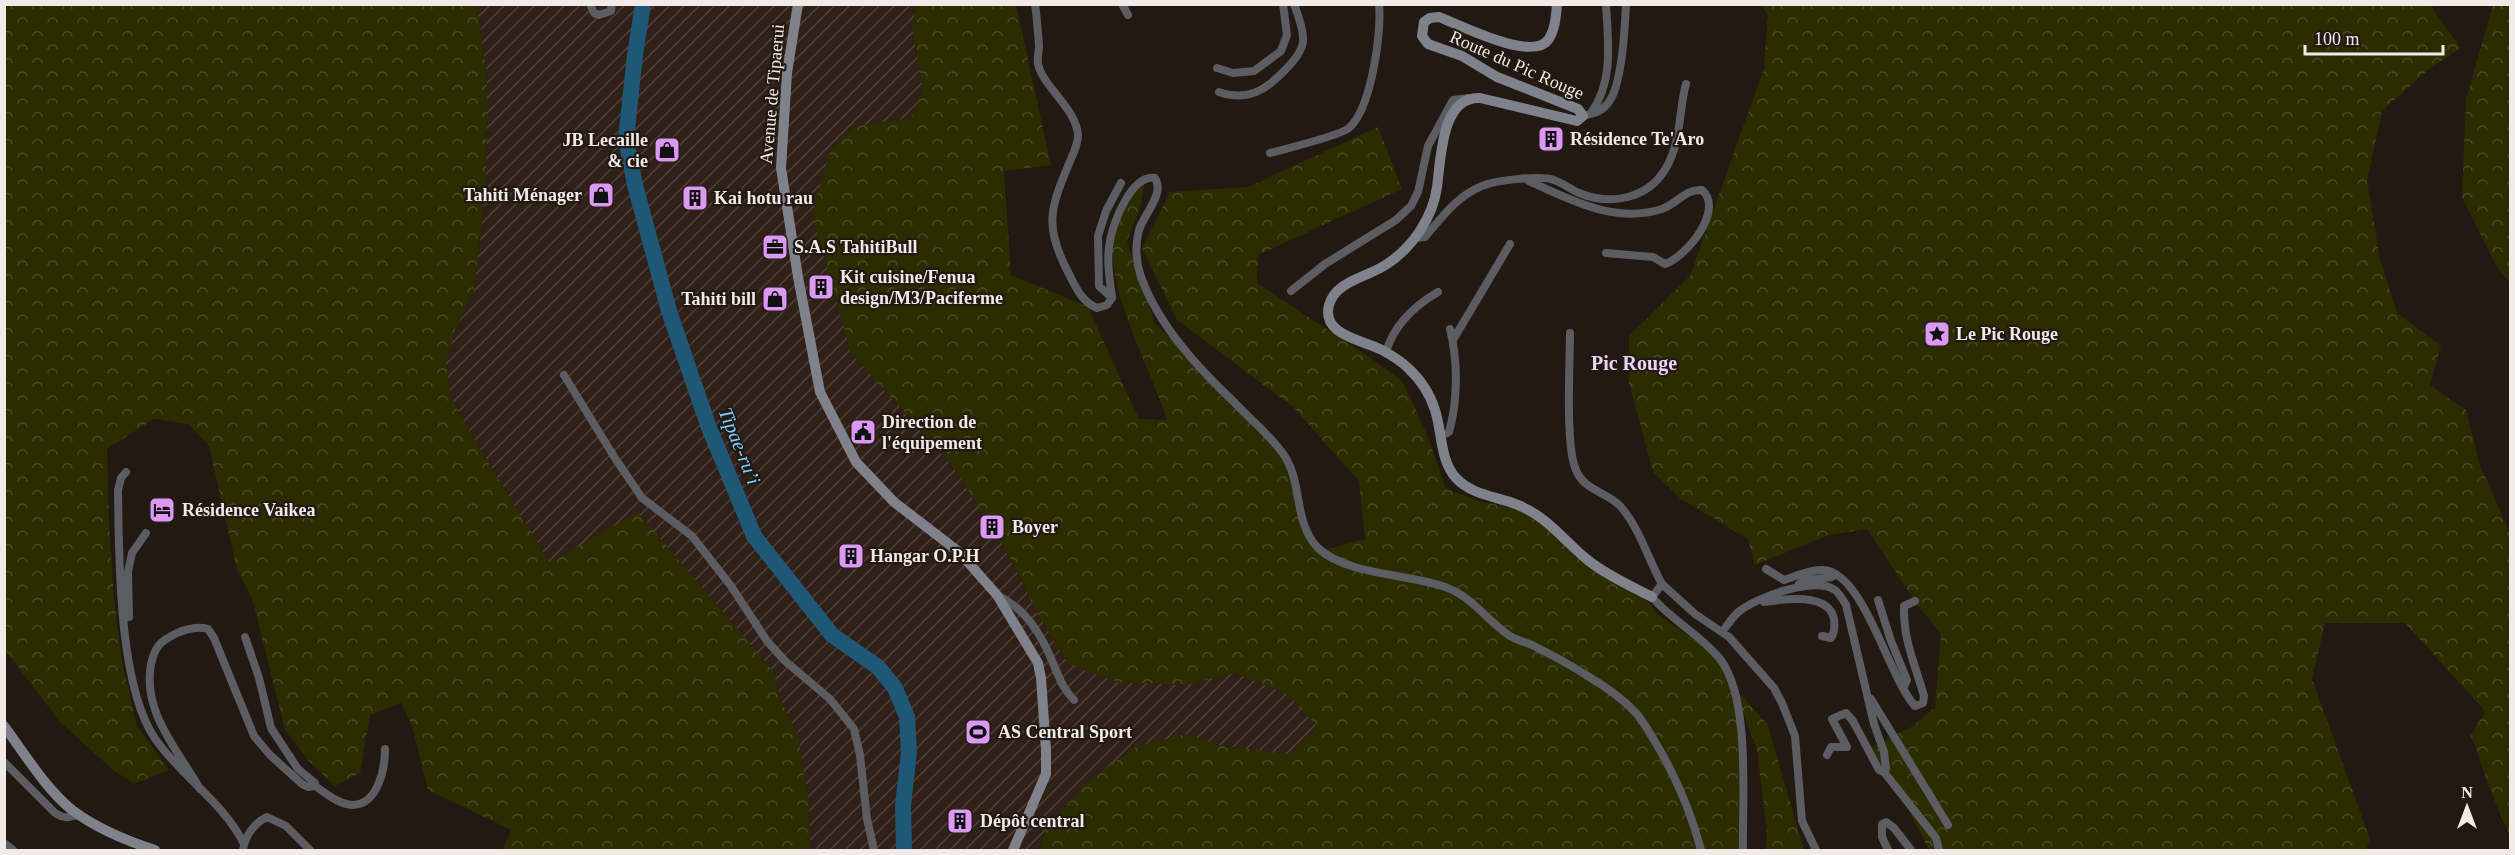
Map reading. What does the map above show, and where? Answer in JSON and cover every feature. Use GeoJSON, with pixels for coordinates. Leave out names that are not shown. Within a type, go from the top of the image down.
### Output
{"type":"FeatureCollection","features":[{"type":"Feature","properties":{"kind":"street"},"geometry":{"type":"LineString","coordinates":[[590,4],[594,13],[599,15],[611,11],[612,4]]}},
{"type":"Feature","properties":{"kind":"street","name":"Avenue de Tipaerui"},"geometry":{"type":"LineString","coordinates":[[798,4],[787,73],[781,168],[798,277],[820,392],[856,462],[894,502],[959,552],[997,594],[1038,663],[1041,678],[1046,774],[1012,850]]}},
{"type":"Feature","properties":{"kind":"street"},"geometry":{"type":"LineString","coordinates":[[1035,4],[1038,24],[1038,64],[1045,78],[1060,96],[1078,133],[1077,145],[1052,207],[1054,241],[1063,263],[1084,299],[1097,308],[1107,305],[1112,298],[1109,243],[1116,220],[1135,187],[1142,180],[1155,177],[1158,183],[1157,193],[1140,229],[1137,246],[1141,277],[1169,328],[1188,353],[1234,403],[1272,438],[1287,459],[1296,482],[1300,511],[1312,540],[1328,555],[1348,564],[1391,576],[1447,587],[1469,599],[1510,636],[1588,676],[1636,712],[1670,766],[1683,793],[1701,850]]}},
{"type":"Feature","properties":{"kind":"street"},"geometry":{"type":"LineString","coordinates":[[1122,4],[1128,15]]}},
{"type":"Feature","properties":{"kind":"street"},"geometry":{"type":"LineString","coordinates":[[1216,68],[1233,73],[1254,71],[1281,51],[1287,35],[1283,4]]}},
{"type":"Feature","properties":{"kind":"street"},"geometry":{"type":"LineString","coordinates":[[1220,92],[1240,97],[1261,91],[1270,86],[1296,58],[1303,41],[1294,4]]}},
{"type":"Feature","properties":{"kind":"street"},"geometry":{"type":"LineString","coordinates":[[1270,153],[1349,128],[1365,102],[1377,52],[1378,4]]}},
{"type":"Feature","properties":{"kind":"street","name":"Route du Pic Rouge"},"geometry":{"type":"LineString","coordinates":[[1468,98],[1480,98],[1577,121],[1587,115],[1578,109],[1497,77],[1462,56],[1428,44],[1422,36],[1424,22],[1430,18],[1439,17],[1502,42],[1538,47],[1550,37],[1556,18],[1557,4]]}},
{"type":"Feature","properties":{"kind":"street"},"geometry":{"type":"LineString","coordinates":[[1587,115],[1605,89],[1607,74],[1606,4]]}},
{"type":"Feature","properties":{"kind":"street"},"geometry":{"type":"LineString","coordinates":[[1587,115],[1599,111],[1610,101],[1617,80],[1626,4]]}},
{"type":"Feature","properties":{"kind":"street"},"geometry":{"type":"LineString","coordinates":[[1416,238],[1425,237],[1449,207],[1482,186],[1508,179],[1553,179],[1580,194],[1607,199],[1631,198],[1654,184],[1666,169],[1678,134],[1686,84]]}},
{"type":"Feature","properties":{"kind":"street"},"geometry":{"type":"LineString","coordinates":[[1468,98],[1460,102],[1446,130],[1435,203],[1416,238],[1387,265],[1348,283],[1336,293],[1330,302],[1328,312],[1337,330],[1386,352],[1408,368],[1423,386],[1435,409],[1445,456],[1455,477],[1469,489],[1518,505],[1543,518],[1592,563],[1652,597],[1720,658],[1732,681],[1742,742],[1743,850]]}},
{"type":"Feature","properties":{"kind":"street"},"geometry":{"type":"LineString","coordinates":[[1291,291],[1325,264],[1396,220],[1411,206],[1418,192],[1428,146],[1445,110],[1453,100],[1468,98]]}},
{"type":"Feature","properties":{"kind":"street"},"geometry":{"type":"LineString","coordinates":[[1526,180],[1583,205],[1626,214],[1662,209],[1696,189],[1702,190],[1709,198],[1710,206],[1700,231],[1691,245],[1672,261],[1665,264],[1653,257],[1606,253]]}},
{"type":"Feature","properties":{"kind":"street"},"geometry":{"type":"LineString","coordinates":[[1112,298],[1099,286],[1098,236],[1106,211],[1120,183]]}},
{"type":"Feature","properties":{"kind":"street"},"geometry":{"type":"LineString","coordinates":[[1453,340],[1510,244]]}},
{"type":"Feature","properties":{"kind":"street"},"geometry":{"type":"LineString","coordinates":[[1386,352],[1390,338],[1409,313],[1438,292]]}},
{"type":"Feature","properties":{"kind":"street"},"geometry":{"type":"LineString","coordinates":[[1441,436],[1449,432],[1455,377],[1453,340],[1450,329]]}},
{"type":"Feature","properties":{"kind":"street"},"geometry":{"type":"LineString","coordinates":[[1570,333],[1571,446],[1575,470],[1587,485],[1619,505],[1631,520],[1662,584],[1695,614],[1722,632],[1755,664],[1782,703],[1795,736],[1802,820],[1816,850]]}},
{"type":"Feature","properties":{"kind":"street"},"geometry":{"type":"LineString","coordinates":[[564,375],[642,498],[692,536],[731,586],[767,642],[785,661],[830,699],[854,729],[860,755],[867,819],[874,850]]}},
{"type":"Feature","properties":{"kind":"street"},"geometry":{"type":"LineString","coordinates":[[126,472],[121,478],[118,490],[122,590],[127,645],[143,720],[162,748],[238,832],[244,847]]}},
{"type":"Feature","properties":{"kind":"street"},"geometry":{"type":"LineString","coordinates":[[134,682],[136,675],[129,620],[128,572],[132,553],[146,533]]}},
{"type":"Feature","properties":{"kind":"street"},"geometry":{"type":"LineString","coordinates":[[1766,570],[1784,580],[1820,570],[1833,573],[1851,588],[1863,606],[1915,706],[1923,703],[1921,687],[1906,644],[1904,623],[1904,606],[1915,601]]}},
{"type":"Feature","properties":{"kind":"street"},"geometry":{"type":"LineString","coordinates":[[1794,588],[1807,580],[1832,577],[1833,573]]}},
{"type":"Feature","properties":{"kind":"street"},"geometry":{"type":"LineString","coordinates":[[1652,597],[1662,584]]}},
{"type":"Feature","properties":{"kind":"street"},"geometry":{"type":"LineString","coordinates":[[1722,632],[1740,610],[1766,597],[1811,585],[1834,589],[1846,605],[1874,724],[1884,752],[1886,769],[1884,772]]}},
{"type":"Feature","properties":{"kind":"street"},"geometry":{"type":"LineString","coordinates":[[997,594],[1016,605],[1031,621],[1044,643],[1065,691],[1074,699]]}},
{"type":"Feature","properties":{"kind":"street"},"geometry":{"type":"LineString","coordinates":[[1752,604],[1788,600],[1824,604],[1832,612],[1834,628],[1831,638],[1822,636]]}},
{"type":"Feature","properties":{"kind":"street"},"geometry":{"type":"LineString","coordinates":[[1878,600],[1891,641],[1905,672],[1907,680],[1904,687]]}},
{"type":"Feature","properties":{"kind":"street"},"geometry":{"type":"LineString","coordinates":[[200,789],[158,720],[153,706],[149,677],[154,651],[161,643],[179,633],[199,627],[208,629],[214,638],[249,725],[261,746],[302,784],[308,788],[315,786]]}},
{"type":"Feature","properties":{"kind":"street"},"geometry":{"type":"LineString","coordinates":[[245,637],[259,678],[271,728],[291,760],[315,783],[315,786],[342,802],[352,805],[362,803],[370,798],[385,766],[385,749]]}},
{"type":"Feature","properties":{"kind":"street"},"geometry":{"type":"LineString","coordinates":[[1867,694],[1948,825]]}},
{"type":"Feature","properties":{"kind":"street"},"geometry":{"type":"LineString","coordinates":[[1827,755],[1831,747],[1847,747],[1832,719],[1846,713],[1854,721],[1879,770],[1884,772],[1936,838],[1939,850]]}},
{"type":"Feature","properties":{"kind":"street"},"geometry":{"type":"LineString","coordinates":[[4,726],[52,789],[71,809],[129,842],[155,850]]}},
{"type":"Feature","properties":{"kind":"street"},"geometry":{"type":"LineString","coordinates":[[4,762],[62,818],[80,814]]}},
{"type":"Feature","properties":{"kind":"street"},"geometry":{"type":"LineString","coordinates":[[244,847],[259,821],[267,817],[286,826],[310,850]]}},
{"type":"Feature","properties":{"kind":"street"},"geometry":{"type":"LineString","coordinates":[[1888,850],[1880,830],[1882,824],[1886,822],[1894,828],[1911,850]]}},
{"type":"Feature","properties":{"kind":"street"},"geometry":{"type":"LineString","coordinates":[[4,843],[13,850]]}},
{"type":"Feature","properties":{"kind":"shaded area"},"geometry":{"type":"Polygon","coordinates":[[[477,5],[917,5],[912,26],[923,88],[911,118],[853,127],[831,149],[851,353],[952,465],[1005,548],[1036,611],[1069,665],[1119,682],[1184,685],[1235,673],[1287,694],[1318,727],[1289,755],[1218,745],[1186,734],[1045,831],[1039,850],[810,850],[809,808],[798,735],[781,700],[773,671],[550,563],[464,423],[451,397],[446,363],[454,332],[474,291],[486,189],[487,79],[477,5]]]}},
{"type":"Feature","properties":{"kind":"green space"},"geometry":{"type":"Polygon","coordinates":[[[5,4],[477,5],[487,79],[486,189],[474,291],[454,332],[446,363],[451,397],[464,423],[550,563],[638,512],[773,671],[781,700],[798,735],[809,808],[810,850],[502,850],[511,830],[428,790],[412,726],[401,703],[370,715],[360,773],[335,786],[308,760],[285,730],[252,598],[237,570],[209,446],[188,424],[154,419],[107,449],[114,599],[122,662],[137,726],[169,770],[134,784],[112,769],[60,722],[5,650],[5,4]]]}},
{"type":"Feature","properties":{"kind":"green space"},"geometry":{"type":"Polygon","coordinates":[[[917,5],[1016,5],[1051,165],[1004,171],[1011,275],[1088,307],[1139,419],[1167,420],[1126,315],[1117,286],[1113,258],[1113,233],[1121,210],[1145,182],[1141,204],[1127,242],[1155,323],[1252,419],[1295,478],[1311,539],[1322,551],[1365,539],[1359,481],[1293,407],[1177,320],[1142,248],[1170,192],[1248,187],[1378,127],[1402,189],[1258,255],[1257,283],[1403,382],[1428,437],[1446,489],[1478,501],[1519,509],[1626,586],[1650,604],[1656,613],[1705,647],[1731,677],[1741,743],[1743,850],[1039,850],[1045,831],[1084,785],[1135,747],[1186,734],[1218,745],[1289,755],[1318,727],[1287,694],[1235,673],[1184,685],[1119,682],[1069,665],[1036,611],[1005,548],[952,465],[851,353],[812,215],[831,149],[853,127],[911,118],[923,88],[912,26],[917,5]]]}},
{"type":"Feature","properties":{"kind":"green space"},"geometry":{"type":"Polygon","coordinates":[[[1762,5],[2430,5],[2461,48],[2429,69],[2382,111],[2367,181],[2380,259],[2397,313],[2441,346],[2430,385],[2466,410],[2480,465],[2510,534],[2510,836],[2471,736],[2485,711],[2405,623],[2325,623],[2312,679],[2370,839],[2366,850],[1929,850],[1903,799],[1870,748],[1913,726],[1935,707],[1941,634],[1916,603],[1867,529],[1829,535],[1755,565],[1748,539],[1681,499],[1653,472],[1629,383],[1629,336],[1690,276],[1764,68],[1768,16],[1762,5]]]}},
{"type":"Feature","properties":{"kind":"green space"},"geometry":{"type":"Polygon","coordinates":[[[2493,5],[2510,5],[2510,283],[2497,267],[2462,197],[2466,99],[2493,5]]]}},
{"type":"Feature","properties":{"kind":"green space"},"geometry":{"type":"Polygon","coordinates":[[[1734,687],[1768,725],[1804,850],[1765,850],[1767,833],[1757,750],[1734,687]]]}},
{"type":"Feature","properties":{"kind":"waterway","name":"Tipae-ru’i"},"geometry":{"type":"LineString","coordinates":[[643,4],[626,139],[635,185],[669,311],[708,425],[754,536],[832,635],[878,667],[895,688],[907,717],[909,752],[903,805],[904,850]]}},
{"type":"Feature","properties":{"kind":"place","name":"Résidence Te'Aro"},"geometry":{"type":"Point","coordinates":[1551,139]}},
{"type":"Feature","properties":{"kind":"place","name":"JB Lecaille & cie"},"geometry":{"type":"Point","coordinates":[667,150]}},
{"type":"Feature","properties":{"kind":"place","name":"Tahiti Ménager"},"geometry":{"type":"Point","coordinates":[601,195]}},
{"type":"Feature","properties":{"kind":"place","name":"Kai hotu rau"},"geometry":{"type":"Point","coordinates":[695,198]}},
{"type":"Feature","properties":{"kind":"place","name":"S.A.S TahitiBull"},"geometry":{"type":"Point","coordinates":[775,247]}},
{"type":"Feature","properties":{"kind":"place","name":"Kit cuisine/Fenua design/M3/Paciferme"},"geometry":{"type":"Point","coordinates":[821,287]}},
{"type":"Feature","properties":{"kind":"place","name":"Tahiti bill"},"geometry":{"type":"Point","coordinates":[775,299]}},
{"type":"Feature","properties":{"kind":"place","name":"Le Pic Rouge"},"geometry":{"type":"Point","coordinates":[1937,334]}},
{"type":"Feature","properties":{"kind":"place","name":"Direction de l'équipement"},"geometry":{"type":"Point","coordinates":[863,432]}},
{"type":"Feature","properties":{"kind":"place","name":"Résidence Vaikea"},"geometry":{"type":"Point","coordinates":[162,510]}},
{"type":"Feature","properties":{"kind":"place","name":"Boyer"},"geometry":{"type":"Point","coordinates":[992,527]}},
{"type":"Feature","properties":{"kind":"place","name":"Hangar O.P.H"},"geometry":{"type":"Point","coordinates":[851,556]}},
{"type":"Feature","properties":{"kind":"place","name":"AS Central Sport"},"geometry":{"type":"Point","coordinates":[978,732]}},
{"type":"Feature","properties":{"kind":"place","name":"Dépôt central"},"geometry":{"type":"Point","coordinates":[960,821]}},
{"type":"Feature","properties":{"kind":"district","name":"Pic Rouge"},"geometry":{"type":"Point","coordinates":[1634,363]}}]}
